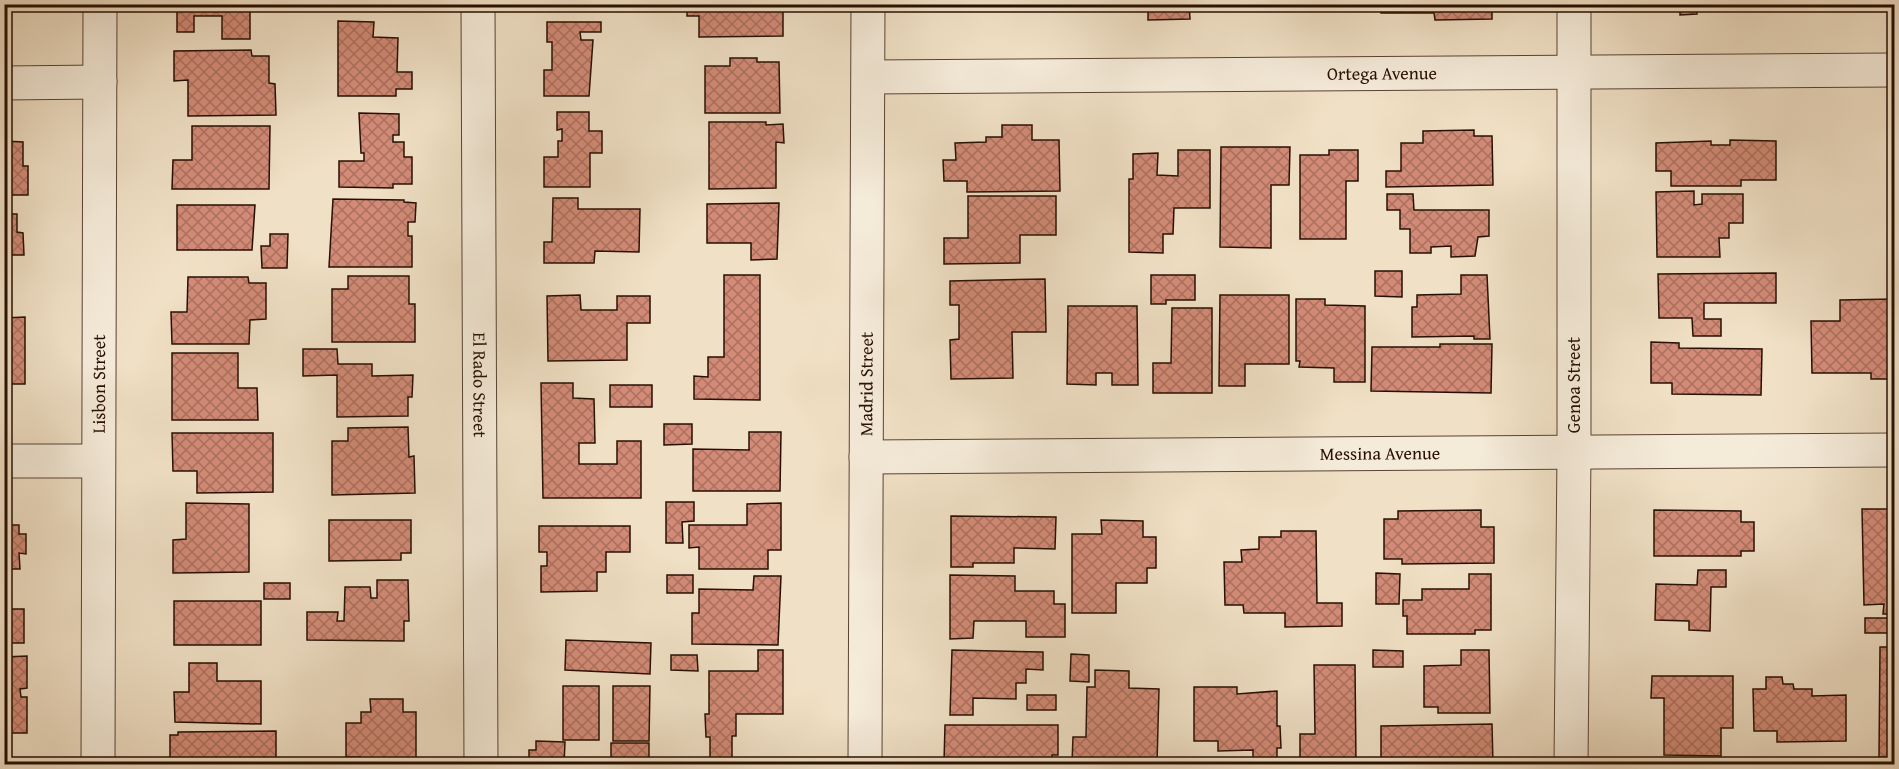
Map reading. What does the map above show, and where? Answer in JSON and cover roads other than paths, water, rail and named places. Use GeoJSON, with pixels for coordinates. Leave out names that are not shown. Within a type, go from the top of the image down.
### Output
{"type":"FeatureCollection","features":[{"type":"Feature","properties":{"kind":"street","name":"Lisbon Street"},"geometry":{"type":"LineString","coordinates":[[98,765],[100,4]]}},
{"type":"Feature","properties":{"kind":"street","name":"El Rado Street"},"geometry":{"type":"LineString","coordinates":[[478,4],[480,765]]}},
{"type":"Feature","properties":{"kind":"street","name":"Madrid Street"},"geometry":{"type":"LineString","coordinates":[[865,765],[868,4]]}},
{"type":"Feature","properties":{"kind":"street","name":"Genoa Street"},"geometry":{"type":"LineString","coordinates":[[1571,765],[1574,4]]}},
{"type":"Feature","properties":{"kind":"street","name":"Ortega Avenue"},"geometry":{"type":"LineString","coordinates":[[868,77],[1894,70]]}},
{"type":"Feature","properties":{"kind":"street"},"geometry":{"type":"LineString","coordinates":[[4,83],[100,82]]}},
{"type":"Feature","properties":{"kind":"street","name":"Messina Avenue"},"geometry":{"type":"LineString","coordinates":[[866,457],[1894,450]]}},
{"type":"Feature","properties":{"kind":"street"},"geometry":{"type":"LineString","coordinates":[[4,461],[98,461]]}}]}
